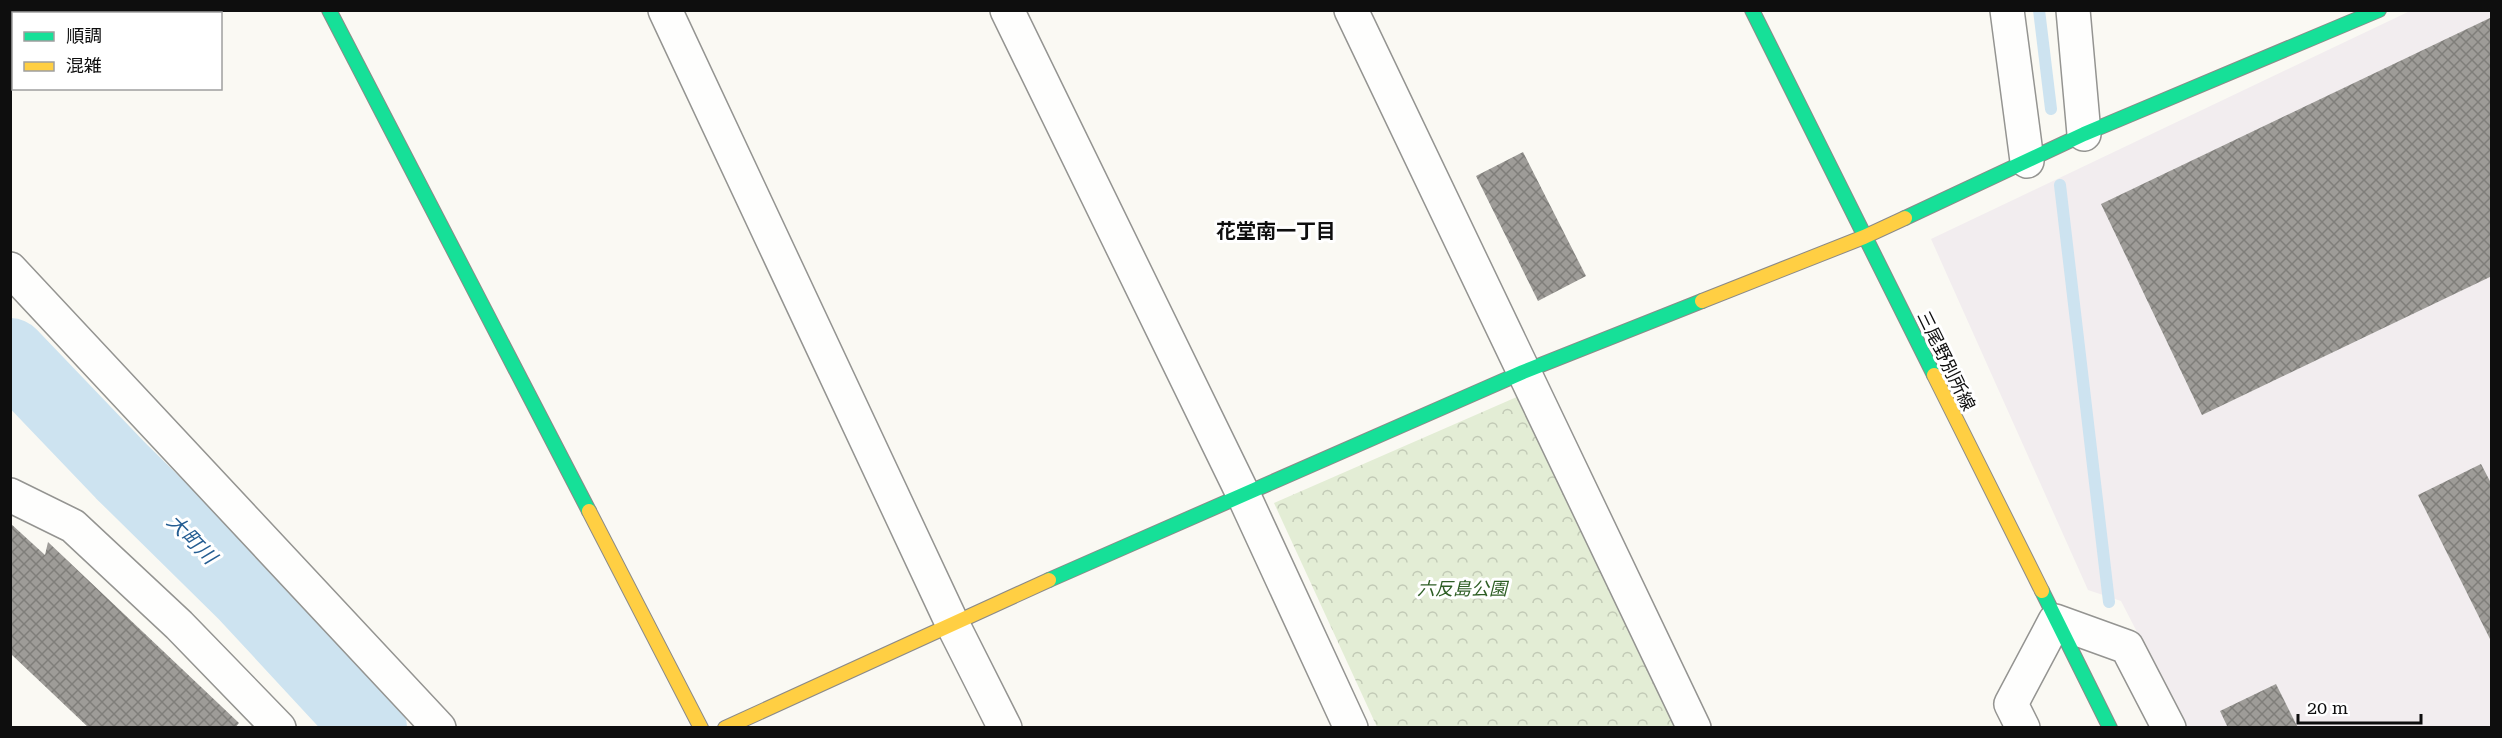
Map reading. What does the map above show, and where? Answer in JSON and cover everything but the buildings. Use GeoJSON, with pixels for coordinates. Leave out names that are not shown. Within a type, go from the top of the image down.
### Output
{"type":"FeatureCollection","features":[{"type":"Feature","properties":{"kind":"street"},"geometry":{"type":"LineString","coordinates":[[329,10],[700,728]]}},
{"type":"Feature","properties":{"kind":"street"},"geometry":{"type":"LineString","coordinates":[[665,10],[952,623],[1005,728]]}},
{"type":"Feature","properties":{"kind":"street"},"geometry":{"type":"LineString","coordinates":[[1007,10],[1243,494],[1351,728]]}},
{"type":"Feature","properties":{"kind":"street"},"geometry":{"type":"LineString","coordinates":[[1351,10],[1694,728]]}},
{"type":"Feature","properties":{"kind":"street","name":"三尾野別所線"},"geometry":{"type":"LineString","coordinates":[[1752,10],[2110,728]]}},
{"type":"Feature","properties":{"kind":"street"},"geometry":{"type":"LineString","coordinates":[[2007,10],[2027,161]]}},
{"type":"Feature","properties":{"kind":"street"},"geometry":{"type":"LineString","coordinates":[[2073,10],[2084,134]]}},
{"type":"Feature","properties":{"kind":"street"},"geometry":{"type":"LineString","coordinates":[[725,728],[952,623],[1523,372],[1864,237],[2084,134],[2379,10]]}},
{"type":"Feature","properties":{"kind":"street"},"geometry":{"type":"LineString","coordinates":[[10,269],[439,728]]}},
{"type":"Feature","properties":{"kind":"street"},"geometry":{"type":"LineString","coordinates":[[10,495],[73,526],[179,625],[279,728]]}},
{"type":"Feature","properties":{"kind":"street"},"geometry":{"type":"LineString","coordinates":[[2023,728],[2011,704],[2055,621],[2127,647],[2169,728]]}},
{"type":"Feature","properties":{"kind":"shaded area"},"geometry":{"type":"Polygon","coordinates":[[[2410,11],[2491,11],[2491,727],[2186,727],[2121,601],[2088,590],[1931,239],[2410,11]]]}},
{"type":"Feature","properties":{"kind":"green space","name":"六反島公園"},"geometry":{"type":"Polygon","coordinates":[[[1519,396],[1679,727],[1377,727],[1274,503],[1519,396]]]}},
{"type":"Feature","properties":{"kind":"waterway"},"geometry":{"type":"LineString","coordinates":[[2039,10],[2051,109]]}},
{"type":"Feature","properties":{"kind":"waterway"},"geometry":{"type":"LineString","coordinates":[[2060,185],[2109,602]]}},
{"type":"Feature","properties":{"kind":"waterway","name":"大町川"},"geometry":{"type":"LineString","coordinates":[[10,355],[122,472],[245,593],[370,728]]}},
{"type":"Feature","properties":{"kind":"tram line"},"geometry":{"type":"LineString","coordinates":[[13,12],[20,10]]}},
{"type":"Feature","properties":{"kind":"traffic: fast"},"geometry":{"type":"LineString","coordinates":[[329,10],[589,511]]}},
{"type":"Feature","properties":{"kind":"traffic: fast"},"geometry":{"type":"LineString","coordinates":[[1752,10],[1934,375]]}},
{"type":"Feature","properties":{"kind":"traffic: fast"},"geometry":{"type":"LineString","coordinates":[[1905,218],[2084,134],[2379,10]]}},
{"type":"Feature","properties":{"kind":"traffic: fast"},"geometry":{"type":"LineString","coordinates":[[1049,580],[1523,372],[1702,301]]}},
{"type":"Feature","properties":{"kind":"traffic: fast"},"geometry":{"type":"LineString","coordinates":[[2042,591],[2110,728]]}},
{"type":"Feature","properties":{"kind":"traffic: slow"},"geometry":{"type":"LineString","coordinates":[[1702,301],[1864,237],[1905,218]]}},
{"type":"Feature","properties":{"kind":"traffic: slow"},"geometry":{"type":"LineString","coordinates":[[1934,375],[2042,591]]}},
{"type":"Feature","properties":{"kind":"traffic: slow"},"geometry":{"type":"LineString","coordinates":[[589,511],[701,728]]}},
{"type":"Feature","properties":{"kind":"traffic: slow"},"geometry":{"type":"LineString","coordinates":[[725,728],[1049,580]]}},
{"type":"Feature","properties":{"kind":"district","name":"花堂南一丁目"},"geometry":{"type":"Point","coordinates":[1276,231]}}]}
